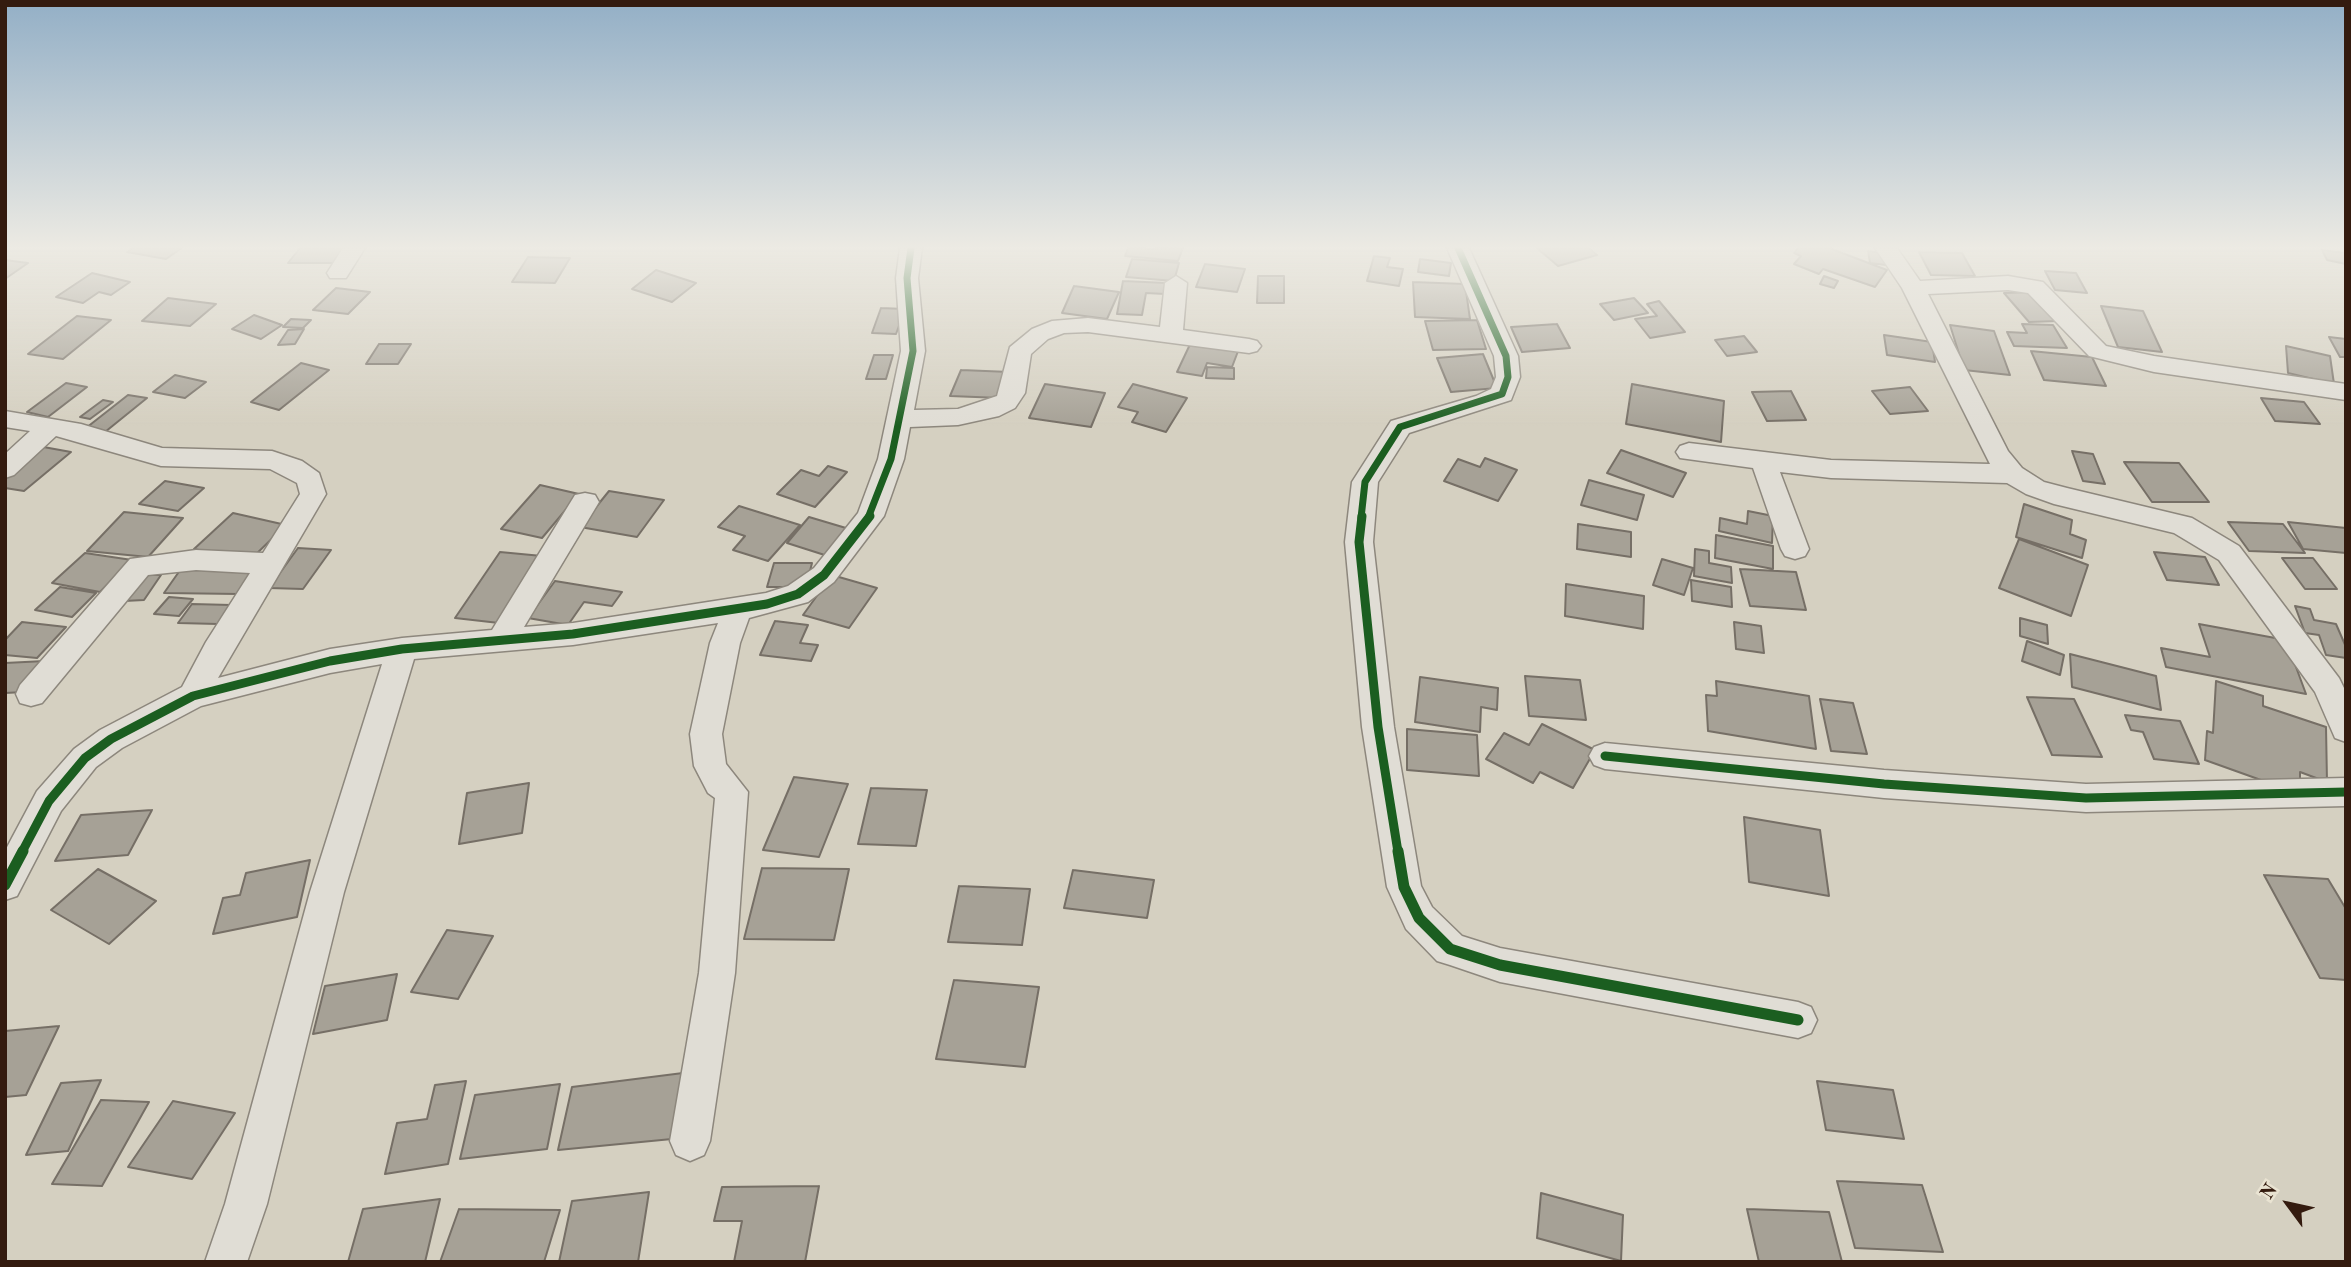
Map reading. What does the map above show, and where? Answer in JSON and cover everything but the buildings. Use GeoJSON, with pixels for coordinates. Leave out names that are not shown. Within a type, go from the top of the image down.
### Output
{"type":"FeatureCollection","features":[{"type":"Feature","properties":{"kind":"street"},"geometry":{"type":"LineString","coordinates":[[5,885],[49,801],[85,758],[111,740],[193,696],[330,661],[402,649],[573,634],[738,608],[797,594],[824,575],[870,516],[891,459],[913,351],[909,307]]}},
{"type":"Feature","properties":{"kind":"street"},"geometry":{"type":"LineString","coordinates":[[1171,336],[1174,307]]}},
{"type":"Feature","properties":{"kind":"street"},"geometry":{"type":"LineString","coordinates":[[1484,307],[1506,356],[1508,377],[1502,394],[1485,402],[1400,427],[1364,482],[1359,542],[1378,727],[1404,887],[1419,918],[1450,949],[1500,965],[1798,1020]]}},
{"type":"Feature","properties":{"kind":"street"},"geometry":{"type":"LineString","coordinates":[[1923,307],[1997,455],[2013,474],[2035,488],[2182,524],[2229,553],[2328,687],[2346,729]]}},
{"type":"Feature","properties":{"kind":"street"},"geometry":{"type":"LineString","coordinates":[[2055,307],[2098,351],[2154,364],[2346,392]]}},
{"type":"Feature","properties":{"kind":"street"},"geometry":{"type":"LineString","coordinates":[[900,419],[958,417],[990,411],[1006,402],[1013,393],[1019,352],[1040,334],[1060,326],[1088,324],[1249,346]]}},
{"type":"Feature","properties":{"kind":"street"},"geometry":{"type":"LineString","coordinates":[[5,419],[81,432],[160,457],[272,460],[293,467],[310,479],[313,494],[217,650],[193,696]]}},
{"type":"Feature","properties":{"kind":"street"},"geometry":{"type":"LineString","coordinates":[[5,468],[51,426]]}},
{"type":"Feature","properties":{"kind":"street"},"geometry":{"type":"LineString","coordinates":[[1689,452],[1831,469],[2013,474]]}},
{"type":"Feature","properties":{"kind":"street"},"geometry":{"type":"LineString","coordinates":[[1763,460],[1795,549]]}},
{"type":"Feature","properties":{"kind":"street"},"geometry":{"type":"LineString","coordinates":[[500,642],[585,502]]}},
{"type":"Feature","properties":{"kind":"street"},"geometry":{"type":"LineString","coordinates":[[31,694],[141,566],[196,560],[272,564]]}},
{"type":"Feature","properties":{"kind":"street"},"geometry":{"type":"LineString","coordinates":[[690,1141],[717,973],[732,792],[720,783],[710,766],[706,734],[725,643],[738,608]]}},
{"type":"Feature","properties":{"kind":"street"},"geometry":{"type":"LineString","coordinates":[[226,1262],[246,1203],[327,892],[402,649]]}},
{"type":"Feature","properties":{"kind":"street"},"geometry":{"type":"LineString","coordinates":[[1605,756],[1884,784],[2086,798],[2346,792]]}},
{"type":"Feature","properties":{"kind":"cycle path"},"geometry":{"type":"LineString","coordinates":[[5,885],[49,801],[85,758],[111,739],[193,696],[330,661],[402,649],[573,634],[767,604],[798,594],[824,575],[870,516],[891,459],[913,351],[909,307]]}},
{"type":"Feature","properties":{"kind":"cycle path"},"geometry":{"type":"LineString","coordinates":[[1484,307],[1506,356],[1508,377],[1502,394],[1485,402],[1400,427],[1365,482],[1359,542],[1378,727],[1404,887],[1419,918],[1450,949],[1500,965],[1798,1020]]}},
{"type":"Feature","properties":{"kind":"cycle path"},"geometry":{"type":"LineString","coordinates":[[1605,756],[1884,784],[2086,798],[2346,792]]}}]}
